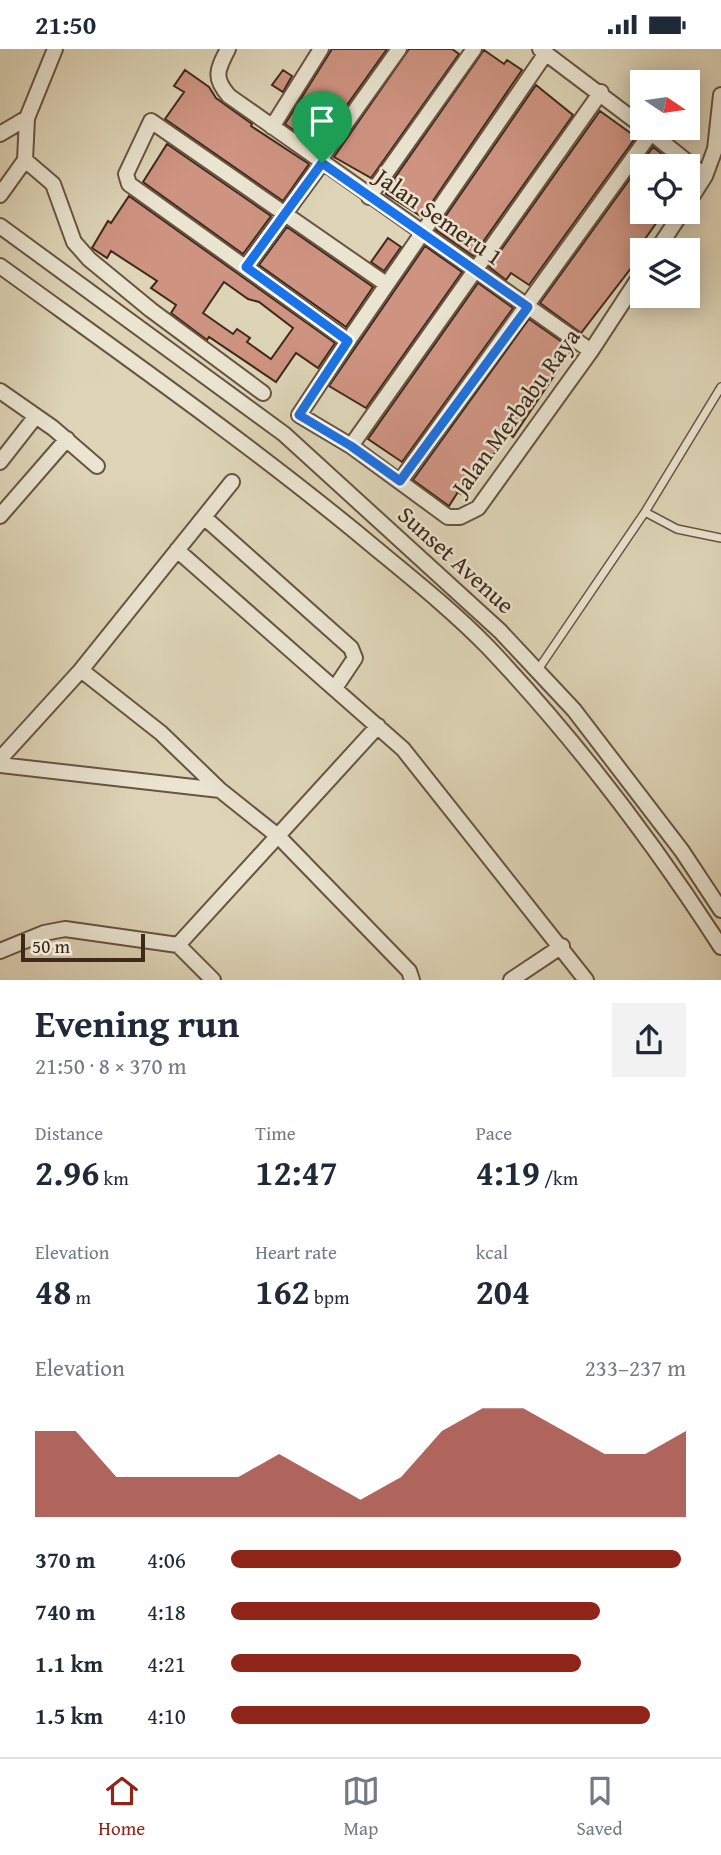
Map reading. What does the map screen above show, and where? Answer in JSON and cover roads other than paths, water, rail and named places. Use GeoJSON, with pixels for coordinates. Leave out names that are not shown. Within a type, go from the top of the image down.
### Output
{"type":"FeatureCollection","features":[{"type":"Feature","properties":{"kind":"street"},"geometry":{"type":"LineString","coordinates":[[0,195],[25,160],[27,118],[55,49]]}},
{"type":"Feature","properties":{"kind":"street","name":"Jalan Semeru 1"},"geometry":{"type":"LineString","coordinates":[[228,49],[217,71],[219,85],[229,96],[591,351]]}},
{"type":"Feature","properties":{"kind":"street"},"geometry":{"type":"LineString","coordinates":[[272,127],[321,49]]}},
{"type":"Feature","properties":{"kind":"street"},"geometry":{"type":"LineString","coordinates":[[246,267],[399,49]]}},
{"type":"Feature","properties":{"kind":"street"},"geometry":{"type":"LineString","coordinates":[[369,197],[474,49]]}},
{"type":"Feature","properties":{"kind":"street"},"geometry":{"type":"LineString","coordinates":[[386,284],[151,121],[126,174],[127,181],[348,341],[543,51],[630,116]]}},
{"type":"Feature","properties":{"kind":"street"},"geometry":{"type":"LineString","coordinates":[[351,446],[601,92]]}},
{"type":"Feature","properties":{"kind":"street"},"geometry":{"type":"LineString","coordinates":[[700,184],[715,149],[721,95]]}},
{"type":"Feature","properties":{"kind":"street"},"geometry":{"type":"LineString","coordinates":[[0,134],[27,118]]}},
{"type":"Feature","properties":{"kind":"street"},"geometry":{"type":"LineString","coordinates":[[400,481],[528,307],[639,140]]}},
{"type":"Feature","properties":{"kind":"street"},"geometry":{"type":"LineString","coordinates":[[660,140],[705,176]]}},
{"type":"Feature","properties":{"kind":"street"},"geometry":{"type":"LineString","coordinates":[[25,160],[53,184],[74,242],[89,259],[151,310],[263,393]]}},
{"type":"Feature","properties":{"kind":"street","name":"Sunset Avenue"},"geometry":{"type":"LineString","coordinates":[[0,226],[284,434],[500,631],[574,710],[672,838],[721,910]]}},
{"type":"Feature","properties":{"kind":"street","name":"Sunset Avenue"},"geometry":{"type":"LineString","coordinates":[[0,266],[265,458],[437,599],[486,645],[557,723],[656,849],[721,947]]}},
{"type":"Feature","properties":{"kind":"street","name":"Jalan Merbabu Raya"},"geometry":{"type":"LineString","coordinates":[[348,341],[299,415],[351,446],[448,517],[469,515],[478,508],[591,351],[630,291]]}},
{"type":"Feature","properties":{"kind":"street"},"geometry":{"type":"LineString","coordinates":[[0,391],[67,439],[97,465]]}},
{"type":"Feature","properties":{"kind":"street"},"geometry":{"type":"LineString","coordinates":[[0,462],[36,416]]}},
{"type":"Feature","properties":{"kind":"street"},"geometry":{"type":"LineString","coordinates":[[0,516],[67,439]]}},
{"type":"Feature","properties":{"kind":"street"},"geometry":{"type":"LineString","coordinates":[[0,762],[81,670],[232,482]]}},
{"type":"Feature","properties":{"kind":"street"},"geometry":{"type":"LineString","coordinates":[[205,518],[351,649],[355,658],[352,667],[335,688]]}},
{"type":"Feature","properties":{"kind":"street"},"geometry":{"type":"LineString","coordinates":[[177,550],[378,726],[428,778],[586,980]]}},
{"type":"Feature","properties":{"kind":"street"},"geometry":{"type":"LineString","coordinates":[[81,670],[161,733],[220,790],[279,837],[409,971],[412,980]]}},
{"type":"Feature","properties":{"kind":"street"},"geometry":{"type":"LineString","coordinates":[[178,945],[378,726]]}},
{"type":"Feature","properties":{"kind":"street"},"geometry":{"type":"LineString","coordinates":[[0,762],[220,790]]}},
{"type":"Feature","properties":{"kind":"street"},"geometry":{"type":"LineString","coordinates":[[656,849],[672,838]]}},
{"type":"Feature","properties":{"kind":"street"},"geometry":{"type":"LineString","coordinates":[[0,951],[44,933],[65,929],[178,945],[213,980]]}},
{"type":"Feature","properties":{"kind":"street"},"geometry":{"type":"LineString","coordinates":[[512,980],[562,946]]}},
{"type":"Feature","properties":{"kind":"lane"},"geometry":{"type":"LineString","coordinates":[[537,671],[645,512],[721,387]]}},
{"type":"Feature","properties":{"kind":"lane"},"geometry":{"type":"LineString","coordinates":[[645,512],[677,529],[721,538]]}}]}
